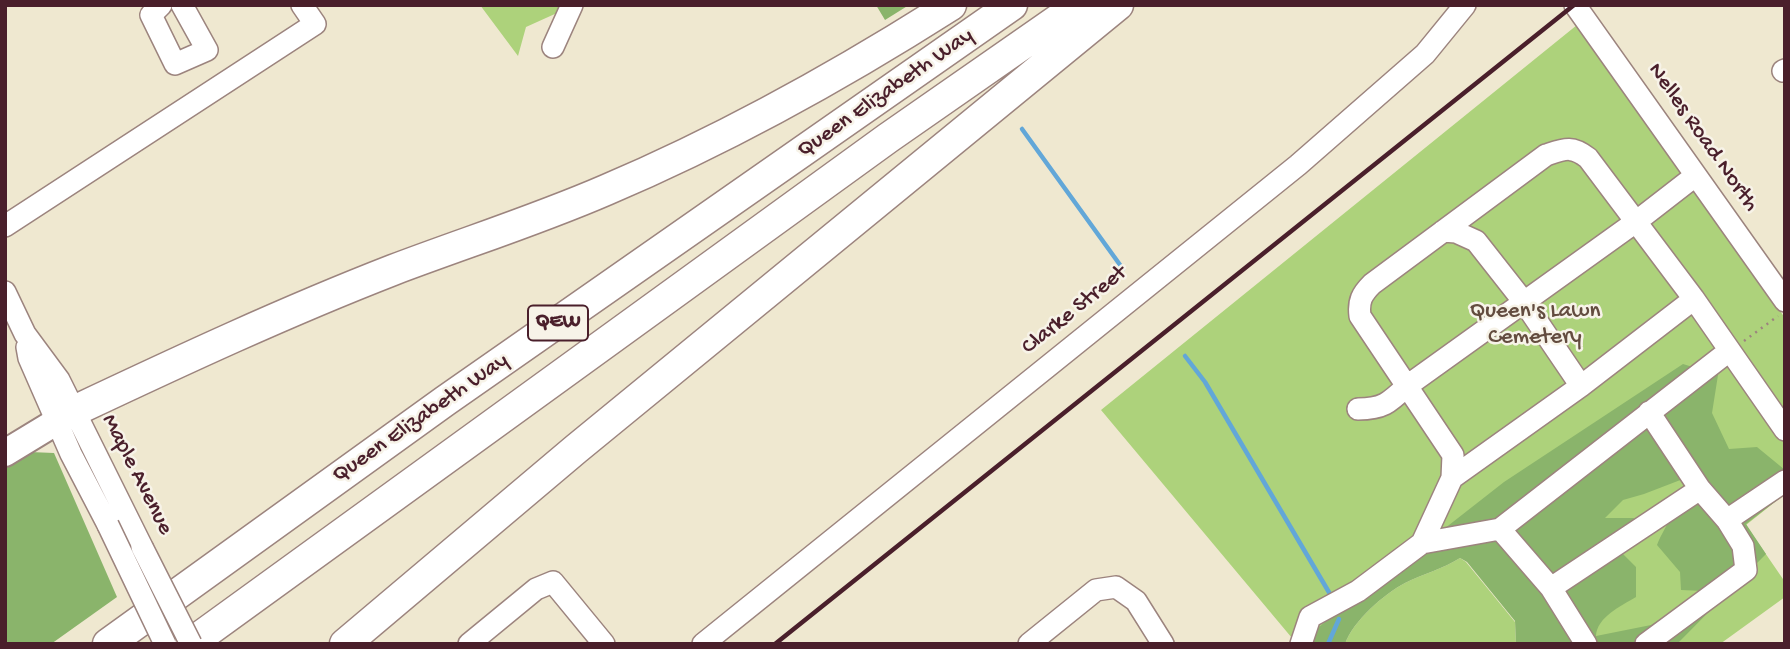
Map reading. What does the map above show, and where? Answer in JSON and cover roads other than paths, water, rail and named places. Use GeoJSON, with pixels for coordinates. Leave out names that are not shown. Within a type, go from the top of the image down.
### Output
{"type":"FeatureCollection","features":[{"type":"Feature","properties":{"kind":"highway"},"geometry":{"type":"LineString","coordinates":[[66,417],[209,347],[392,270],[606,191],[745,126],[901,37],[951,5]]}},
{"type":"Feature","properties":{"kind":"highway","name":"Queen Elizabeth Way"},"geometry":{"type":"LineString","coordinates":[[107,644],[457,393],[1012,5]]}},
{"type":"Feature","properties":{"kind":"highway","name":"Queen Elizabeth Way"},"geometry":{"type":"LineString","coordinates":[[191,644],[888,138],[1079,5]]}},
{"type":"Feature","properties":{"kind":"highway"},"geometry":{"type":"LineString","coordinates":[[345,644],[576,449],[1118,5]]}},
{"type":"Feature","properties":{"kind":"main road"},"geometry":{"type":"LineString","coordinates":[[5,453],[66,417]]}},
{"type":"Feature","properties":{"kind":"street"},"geometry":{"type":"LineString","coordinates":[[160,5],[151,15],[175,64],[207,50],[182,5]]}},
{"type":"Feature","properties":{"kind":"street"},"geometry":{"type":"LineString","coordinates":[[5,226],[315,24],[302,5]]}},
{"type":"Feature","properties":{"kind":"street"},"geometry":{"type":"LineString","coordinates":[[553,47],[572,5]]}},
{"type":"Feature","properties":{"kind":"street","name":"Clarke Street"},"geometry":{"type":"LineString","coordinates":[[703,644],[1298,165],[1425,54],[1465,5]]}},
{"type":"Feature","properties":{"kind":"street","name":"Nelles Road North"},"geometry":{"type":"LineString","coordinates":[[1575,5],[1695,176],[1781,308]]}},
{"type":"Feature","properties":{"kind":"street"},"geometry":{"type":"LineString","coordinates":[[1422,543],[1452,478],[1453,454],[1360,316],[1358,305],[1362,294],[1372,284],[1546,155],[1564,149],[1579,150],[1588,158],[1694,299],[1785,430]]}},
{"type":"Feature","properties":{"kind":"street"},"geometry":{"type":"LineString","coordinates":[[1358,409],[1371,409],[1388,404],[1407,386],[1637,221],[1695,176]]}},
{"type":"Feature","properties":{"kind":"street"},"geometry":{"type":"LineString","coordinates":[[1476,241],[1474,221],[1479,205]]}},
{"type":"Feature","properties":{"kind":"street"},"geometry":{"type":"LineString","coordinates":[[1443,231],[1466,234],[1476,241],[1524,302],[1581,386]]}},
{"type":"Feature","properties":{"kind":"street","name":"Maple Avenue"},"geometry":{"type":"LineString","coordinates":[[5,292],[25,334],[59,380],[66,417],[117,520],[191,644]]}},
{"type":"Feature","properties":{"kind":"street"},"geometry":{"type":"LineString","coordinates":[[1452,478],[1581,386],[1694,299]]}},
{"type":"Feature","properties":{"kind":"street"},"geometry":{"type":"LineString","coordinates":[[1301,644],[1310,617],[1358,591],[1422,543],[1500,529],[1729,351]]}},
{"type":"Feature","properties":{"kind":"street"},"geometry":{"type":"LineString","coordinates":[[1647,644],[1746,570],[1743,546],[1727,520],[1700,489],[1649,412]]}},
{"type":"Feature","properties":{"kind":"street"},"geometry":{"type":"LineString","coordinates":[[1453,454],[1477,460]]}},
{"type":"Feature","properties":{"kind":"street"},"geometry":{"type":"LineString","coordinates":[[1727,520],[1785,481]]}},
{"type":"Feature","properties":{"kind":"street"},"geometry":{"type":"LineString","coordinates":[[1551,588],[1700,489]]}},
{"type":"Feature","properties":{"kind":"street","name":"Maple Avenue"},"geometry":{"type":"LineString","coordinates":[[117,520],[165,644]]}},
{"type":"Feature","properties":{"kind":"street"},"geometry":{"type":"LineString","coordinates":[[1500,529],[1551,588],[1586,644]]}},
{"type":"Feature","properties":{"kind":"street"},"geometry":{"type":"LineString","coordinates":[[469,644],[536,589],[553,582],[604,644]]}},
{"type":"Feature","properties":{"kind":"street"},"geometry":{"type":"LineString","coordinates":[[1029,644],[1096,590],[1116,587],[1136,601],[1163,644]]}},
{"type":"Feature","properties":{"kind":"waterway"},"geometry":{"type":"LineString","coordinates":[[1022,129],[1123,269]]}},
{"type":"Feature","properties":{"kind":"waterway"},"geometry":{"type":"LineString","coordinates":[[1185,356],[1205,382],[1330,594]]}},
{"type":"Feature","properties":{"kind":"waterway"},"geometry":{"type":"LineString","coordinates":[[1328,644],[1339,619]]}},
{"type":"Feature","properties":{"kind":"railway"},"geometry":{"type":"LineString","coordinates":[[775,644],[1574,5]]}},
{"type":"Feature","properties":{"kind":"park label","name":"Queen's Lawn Cemetery"},"geometry":{"type":"Point","coordinates":[1535,325]}}]}
